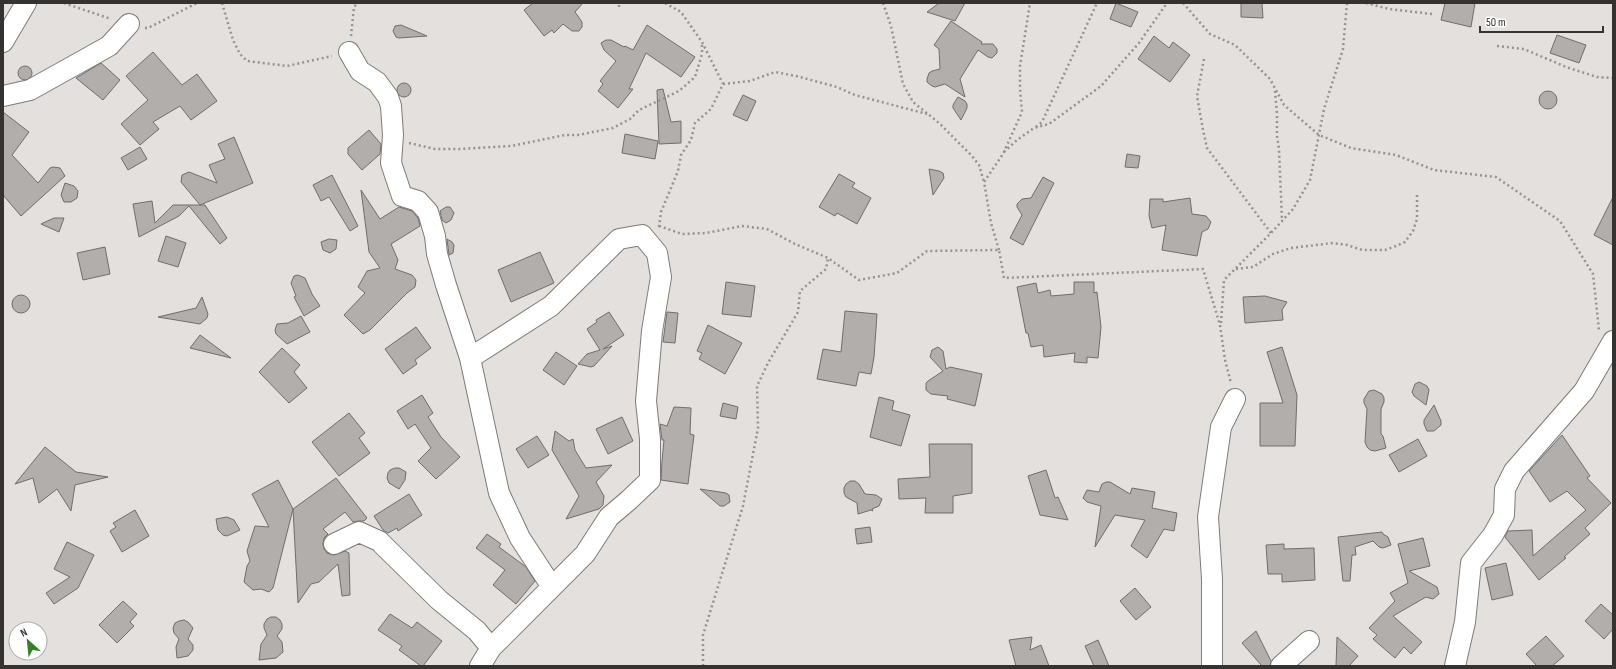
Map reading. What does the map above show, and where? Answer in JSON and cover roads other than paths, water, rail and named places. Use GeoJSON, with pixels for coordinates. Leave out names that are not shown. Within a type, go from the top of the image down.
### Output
{"type":"FeatureCollection","features":[{"type":"Feature","properties":{"kind":"street"},"geometry":{"type":"LineString","coordinates":[[3,42],[26,3]]}},
{"type":"Feature","properties":{"kind":"street"},"geometry":{"type":"LineString","coordinates":[[3,96],[30,90],[109,46],[129,24]]}},
{"type":"Feature","properties":{"kind":"street"},"geometry":{"type":"LineString","coordinates":[[349,52],[360,71],[378,82],[388,97],[391,106],[393,141],[391,163],[402,196],[418,201],[428,212],[436,236],[437,254],[470,358],[499,493],[520,538],[552,587]]}},
{"type":"Feature","properties":{"kind":"street"},"geometry":{"type":"LineString","coordinates":[[470,358],[551,306],[619,239],[642,235],[657,254],[661,277],[652,331],[646,401],[650,439],[650,480],[609,517],[585,554],[490,648],[480,666]]}},
{"type":"Feature","properties":{"kind":"street"},"geometry":{"type":"LineString","coordinates":[[1455,666],[1465,622],[1471,563],[1493,535],[1504,515],[1505,489],[1514,471],[1584,391],[1613,341]]}},
{"type":"Feature","properties":{"kind":"street"},"geometry":{"type":"LineString","coordinates":[[1212,666],[1212,579],[1208,517],[1221,427],[1235,399]]}},
{"type":"Feature","properties":{"kind":"street"},"geometry":{"type":"LineString","coordinates":[[334,544],[359,532],[379,542],[439,600],[477,631],[490,648]]}},
{"type":"Feature","properties":{"kind":"street"},"geometry":{"type":"LineString","coordinates":[[1281,666],[1309,641]]}}]}
